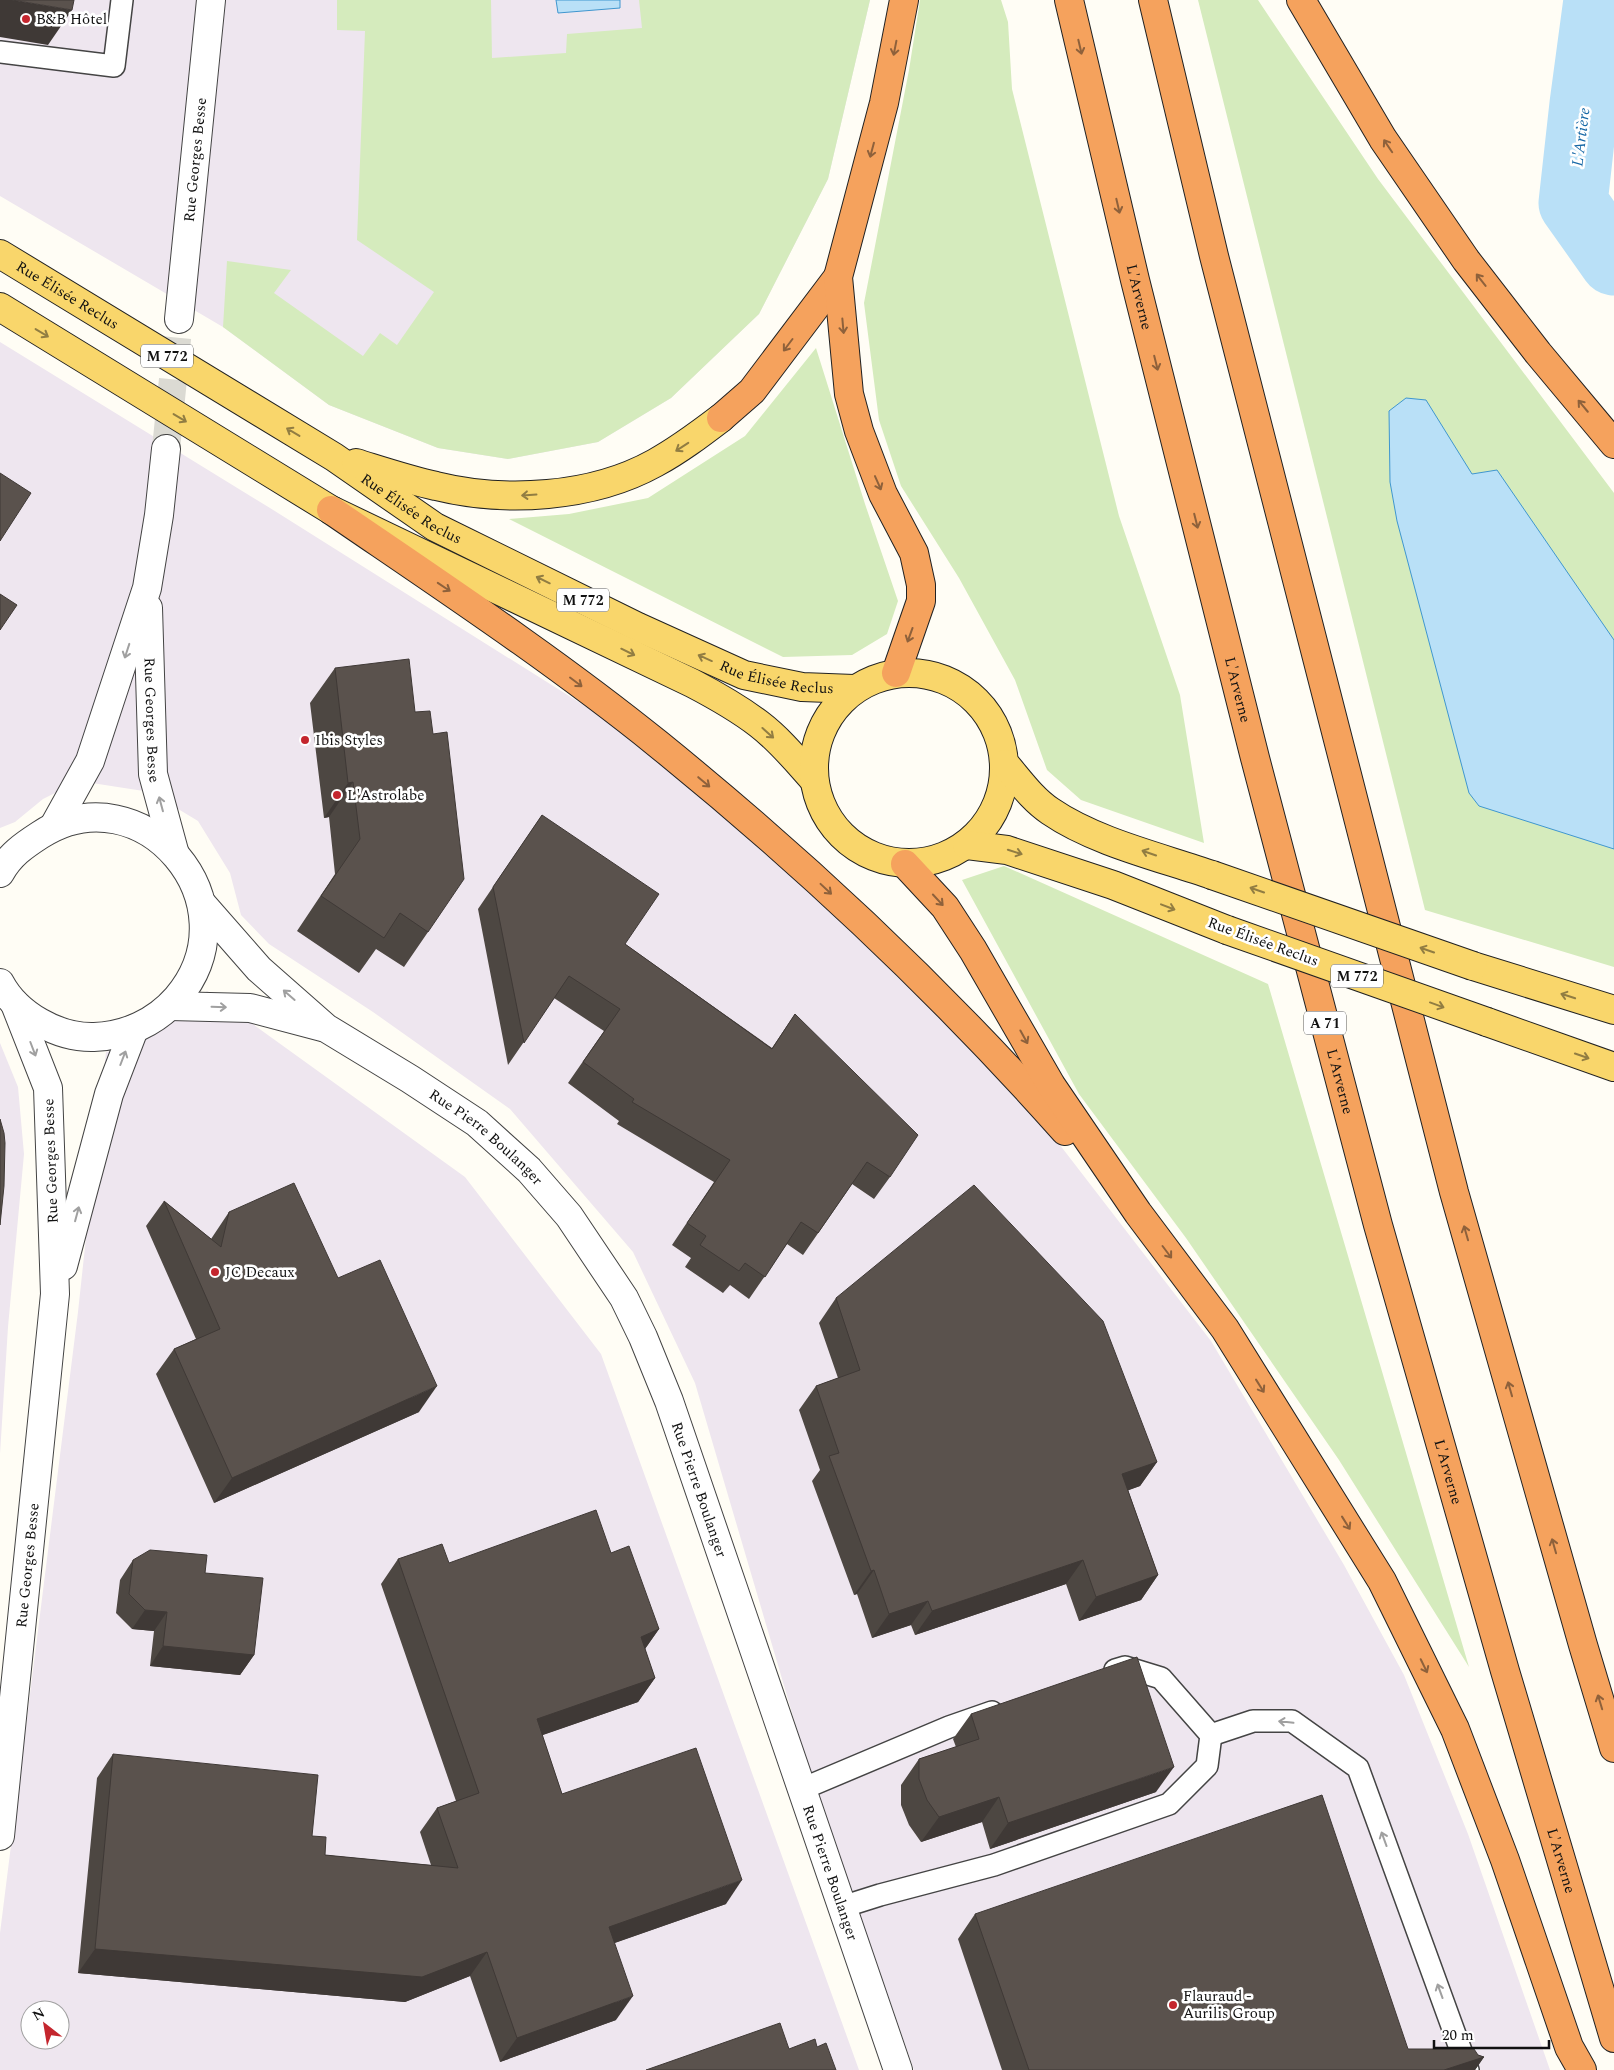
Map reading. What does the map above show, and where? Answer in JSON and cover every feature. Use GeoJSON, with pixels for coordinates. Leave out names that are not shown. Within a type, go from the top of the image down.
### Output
{"type":"FeatureCollection","features":[{"type":"Feature","properties":{"kind":"highway"},"geometry":{"type":"LineString","coordinates":[[896,673],[921,600],[921,585],[914,553],[883,494],[859,431],[849,394],[838,277],[884,102],[904,0]]}},
{"type":"Feature","properties":{"kind":"highway","name":"L'Arverne"},"geometry":{"type":"LineString","coordinates":[[1069,0],[1133,270],[1255,758],[1378,1225],[1505,1671],[1614,2038]]}},
{"type":"Feature","properties":{"kind":"highway"},"geometry":{"type":"LineString","coordinates":[[1153,0],[1214,256],[1454,1192],[1614,1748]]}},
{"type":"Feature","properties":{"kind":"highway"},"geometry":{"type":"LineString","coordinates":[[1301,0],[1383,139],[1466,260],[1538,353],[1614,444]]}},
{"type":"Feature","properties":{"kind":"highway"},"geometry":{"type":"LineString","coordinates":[[721,418],[752,391],[838,277]]}},
{"type":"Feature","properties":{"kind":"highway"},"geometry":{"type":"LineString","coordinates":[[332,510],[501,626],[656,743],[781,846],[896,953],[1011,1070],[1138,1213]]}},
{"type":"Feature","properties":{"kind":"highway"},"geometry":{"type":"LineString","coordinates":[[905,864],[945,907],[973,950],[1051,1085],[1138,1213],[1224,1329],[1382,1581],[1455,1729],[1505,1860],[1569,2047],[1582,2070]]}},
{"type":"Feature","properties":{"kind":"main road","name":"Rue Élisée Reclus"},"geometry":{"type":"LineString","coordinates":[[0,254],[334,457],[435,527],[638,628],[735,671],[770,681],[802,687],[854,689]]}},
{"type":"Feature","properties":{"kind":"main road","name":"Rue Élisée Reclus"},"geometry":{"type":"LineString","coordinates":[[0,308],[332,510],[692,683],[725,701],[759,725],[787,750],[814,780]]}},
{"type":"Feature","properties":{"kind":"main road"},"geometry":{"type":"LineString","coordinates":[[334,457],[437,486],[490,495],[525,496],[572,490],[628,475],[654,464],[685,445],[721,418]]}},
{"type":"Feature","properties":{"kind":"main road"},"geometry":{"type":"LineString","coordinates":[[896,673],[928,673],[958,685],[982,705],[999,733],[1005,764],[1002,795],[988,823],[967,845],[937,859],[905,864],[872,857],[844,838],[824,812],[814,780],[814,755],[821,729],[835,707],[854,689],[874,679],[896,673]]}},
{"type":"Feature","properties":{"kind":"main road"},"geometry":{"type":"LineString","coordinates":[[1005,764],[1024,788],[1048,810],[1084,831],[1473,966],[1614,1010]]}},
{"type":"Feature","properties":{"kind":"main road","name":"Rue Élisée Reclus"},"geometry":{"type":"LineString","coordinates":[[967,845],[1007,850],[1113,886],[1226,930],[1614,1067]]}},
{"type":"Feature","properties":{"kind":"street","name":"Rue Georges Besse"},"geometry":{"type":"LineString","coordinates":[[179,320],[211,0]]}},
{"type":"Feature","properties":{"kind":"street","name":"Rue Georges Besse"},"geometry":{"type":"LineString","coordinates":[[54,826],[90,761],[147,588],[159,515],[166,449]]}},
{"type":"Feature","properties":{"kind":"street","name":"Rue Georges Besse"},"geometry":{"type":"LineString","coordinates":[[147,588],[153,774],[174,851]]}},
{"type":"Feature","properties":{"kind":"street"},"geometry":{"type":"LineString","coordinates":[[0,873],[9,847],[54,826],[76,820],[97,818],[118,820],[139,827],[158,838],[174,851],[186,867],[195,885],[202,904],[204,926],[202,948],[196,970],[185,989],[154,1020],[134,1029],[107,1036],[92,1037],[71,1034],[50,1028],[32,1017],[8,993]]}},
{"type":"Feature","properties":{"kind":"street","name":"Rue Pierre Boulanger"},"geometry":{"type":"LineString","coordinates":[[202,904],[259,969],[326,1028],[410,1079],[477,1123],[529,1170],[569,1216],[624,1298],[643,1336],[670,1401],[898,2070]]}},
{"type":"Feature","properties":{"kind":"street","name":"Rue Georges Besse"},"geometry":{"type":"LineString","coordinates":[[0,1836],[55,1294],[48,1088],[8,993]]}},
{"type":"Feature","properties":{"kind":"street","name":"Rue Pierre Boulanger"},"geometry":{"type":"LineString","coordinates":[[170,1006],[250,1008],[326,1028]]}},
{"type":"Feature","properties":{"kind":"street","name":"Rue Georges Besse"},"geometry":{"type":"LineString","coordinates":[[55,1294],[110,1094],[134,1029]]}},
{"type":"Feature","properties":{"kind":"lane"},"geometry":{"type":"LineString","coordinates":[[0,52],[114,66],[122,0]]}},
{"type":"Feature","properties":{"kind":"lane"},"geometry":{"type":"LineString","coordinates":[[842,1907],[994,1865],[1169,1804],[1207,1766],[1211,1735],[1161,1678],[1125,1666],[1097,1676]]}},
{"type":"Feature","properties":{"kind":"lane"},"geometry":{"type":"LineString","coordinates":[[802,1789],[949,1727],[1014,1705]]}},
{"type":"Feature","properties":{"kind":"lane"},"geometry":{"type":"LineString","coordinates":[[1211,1735],[1253,1721],[1292,1721],[1358,1768],[1468,2070]]}},
{"type":"Feature","properties":{"kind":"shaded area"},"geometry":{"type":"Polygon","coordinates":[[[0,0],[870,0],[828,179],[759,314],[671,398],[598,442],[508,459],[438,448],[329,405],[223,327],[0,196],[0,0]]]}},
{"type":"Feature","properties":{"kind":"shaded area"},"geometry":{"type":"Polygon","coordinates":[[[0,342],[270,508],[647,745],[882,950],[1053,1136],[1211,1341],[1344,1565],[1404,1675],[1468,1834],[1550,2070],[914,2070],[805,1757],[695,1383],[633,1252],[510,1109],[373,1012],[269,944],[241,915],[230,873],[198,821],[150,792],[79,781],[43,799],[15,822],[0,828],[0,342]]]}},
{"type":"Feature","properties":{"kind":"shaded area"},"geometry":{"type":"Polygon","coordinates":[[[207,991],[465,1177],[601,1354],[859,2070],[0,2070],[0,1933],[78,1312],[106,1052],[138,1045],[186,1011],[207,991]]]}},
{"type":"Feature","properties":{"kind":"shaded area"},"geometry":{"type":"Polygon","coordinates":[[[0,1043],[18,1087],[24,1154],[8,1327],[0,1454],[0,1043]]]}},
{"type":"Feature","properties":{"kind":"green space"},"geometry":{"type":"Polygon","coordinates":[[[337,0],[491,0],[492,58],[566,53],[567,34],[642,28],[639,0],[870,0],[828,179],[759,314],[671,398],[598,442],[508,459],[438,448],[329,405],[223,327],[227,261],[291,270],[274,293],[363,356],[380,333],[397,345],[434,292],[357,240],[365,31],[337,30],[337,0]]]}},
{"type":"Feature","properties":{"kind":"green space"},"geometry":{"type":"Polygon","coordinates":[[[920,0],[1001,0],[1008,22],[1012,89],[1119,516],[1180,695],[1204,843],[1081,800],[1047,770],[1015,680],[959,578],[901,486],[879,420],[864,303],[909,70],[920,0]]]}},
{"type":"Feature","properties":{"kind":"green space"},"geometry":{"type":"Polygon","coordinates":[[[1198,0],[1258,0],[1378,179],[1614,493],[1614,967],[1425,910],[1198,0]]]}},
{"type":"Feature","properties":{"kind":"green space"},"geometry":{"type":"Polygon","coordinates":[[[816,348],[898,601],[887,634],[852,655],[783,657],[509,519],[569,514],[648,498],[745,436],[816,348]]]}},
{"type":"Feature","properties":{"kind":"green space"},"geometry":{"type":"Polygon","coordinates":[[[1004,866],[1268,984],[1469,1667],[1339,1460],[1186,1238],[1079,1094],[962,880],[1004,866]]]}},
{"type":"Feature","properties":{"kind":"water"},"geometry":{"type":"Polygon","coordinates":[[[556,0],[620,0],[620,8],[558,13],[556,0]]]}},
{"type":"Feature","properties":{"kind":"water"},"geometry":{"type":"Polygon","coordinates":[[[1406,398],[1426,400],[1472,474],[1497,470],[1614,640],[1614,849],[1479,806],[1469,793],[1397,521],[1390,482],[1389,411],[1406,398]]]}},
{"type":"Feature","properties":{"kind":"building"},"geometry":{"type":"Polygon","coordinates":[[[12,0],[74,0],[72,10],[12,0]]]}},
{"type":"Feature","properties":{"kind":"building"},"geometry":{"type":"Polygon","coordinates":[[[0,473],[31,493],[0,541],[0,473]]]}},
{"type":"Feature","properties":{"kind":"building"},"geometry":{"type":"Polygon","coordinates":[[[0,594],[17,605],[0,630],[0,594]]]}},
{"type":"Feature","properties":{"kind":"building"},"geometry":{"type":"Polygon","coordinates":[[[409,659],[415,712],[430,711],[433,734],[447,732],[464,879],[428,932],[400,913],[384,938],[321,896],[360,839],[353,782],[348,783],[335,668],[409,659]]]}},
{"type":"Feature","properties":{"kind":"building"},"geometry":{"type":"Polygon","coordinates":[[[542,815],[659,894],[625,944],[772,1049],[795,1014],[918,1135],[890,1177],[867,1162],[818,1233],[801,1222],[765,1277],[745,1263],[739,1271],[700,1245],[706,1236],[687,1223],[730,1160],[632,1102],[634,1099],[583,1062],[620,1009],[569,976],[524,1043],[493,887],[542,815]]]}},
{"type":"Feature","properties":{"kind":"building"},"geometry":{"type":"Polygon","coordinates":[[[0,1119],[5,1143],[4,1186],[0,1225],[0,1119]]]}},
{"type":"Feature","properties":{"kind":"building"},"geometry":{"type":"Polygon","coordinates":[[[294,1183],[338,1278],[380,1260],[437,1386],[232,1478],[174,1349],[220,1329],[164,1201],[221,1247],[229,1212],[294,1183]]]}},
{"type":"Feature","properties":{"kind":"building"},"geometry":{"type":"Polygon","coordinates":[[[974,1185],[1103,1321],[1157,1462],[1122,1474],[1158,1575],[1096,1597],[1083,1560],[932,1611],[928,1601],[889,1614],[874,1570],[871,1571],[829,1456],[839,1453],[816,1386],[860,1370],[836,1298],[974,1185]]]}},
{"type":"Feature","properties":{"kind":"building"},"geometry":{"type":"Polygon","coordinates":[[[596,1510],[611,1553],[629,1546],[659,1629],[641,1637],[655,1678],[537,1719],[562,1794],[696,1748],[742,1880],[609,1927],[633,1996],[517,2038],[487,1952],[422,1977],[95,1949],[113,1754],[318,1775],[312,1836],[326,1837],[325,1855],[458,1868],[437,1808],[479,1793],[398,1559],[442,1544],[449,1563],[596,1510]]]}},
{"type":"Feature","properties":{"kind":"building"},"geometry":{"type":"Polygon","coordinates":[[[150,1550],[207,1555],[205,1573],[263,1578],[254,1655],[163,1646],[167,1612],[145,1610],[129,1594],[133,1560],[150,1550]]]}},
{"type":"Feature","properties":{"kind":"building"},"geometry":{"type":"Polygon","coordinates":[[[1137,1657],[1174,1767],[1008,1823],[999,1797],[939,1817],[927,1800],[919,1779],[919,1759],[979,1739],[971,1714],[1137,1657]]]}},
{"type":"Feature","properties":{"kind":"building","name":"Flauraud - Aurilis Group"},"geometry":{"type":"Polygon","coordinates":[[[1322,1795],[1408,2049],[1474,2049],[1478,2055],[1484,2057],[1444,2070],[1029,2070],[975,1914],[1322,1795]]]}},
{"type":"Feature","properties":{"kind":"building"},"geometry":{"type":"Polygon","coordinates":[[[780,2023],[789,2049],[815,2039],[817,2047],[826,2043],[836,2070],[646,2070],[780,2023]]]}},
{"type":"Feature","properties":{"kind":"waterway","name":"L'Artière"},"geometry":{"type":"LineString","coordinates":[[1598,0],[1573,203],[1614,261]]}},
{"type":"Feature","properties":{"kind":"tunnel"},"geometry":{"type":"LineString","coordinates":[[166,449],[179,319]]}},
{"type":"Feature","properties":{"kind":"place","name":"B&B Hôtel"},"geometry":{"type":"Point","coordinates":[26,19]}},
{"type":"Feature","properties":{"kind":"place","name":"Ibis Styles"},"geometry":{"type":"Point","coordinates":[305,740]}},
{"type":"Feature","properties":{"kind":"place","name":"L'Astrolabe"},"geometry":{"type":"Point","coordinates":[337,795]}},
{"type":"Feature","properties":{"kind":"place","name":"JC Decaux"},"geometry":{"type":"Point","coordinates":[215,1272]}},
{"type":"Feature","properties":{"kind":"place","name":"Flauraud - Aurilis Group"},"geometry":{"type":"Point","coordinates":[1173,2005]}}]}
